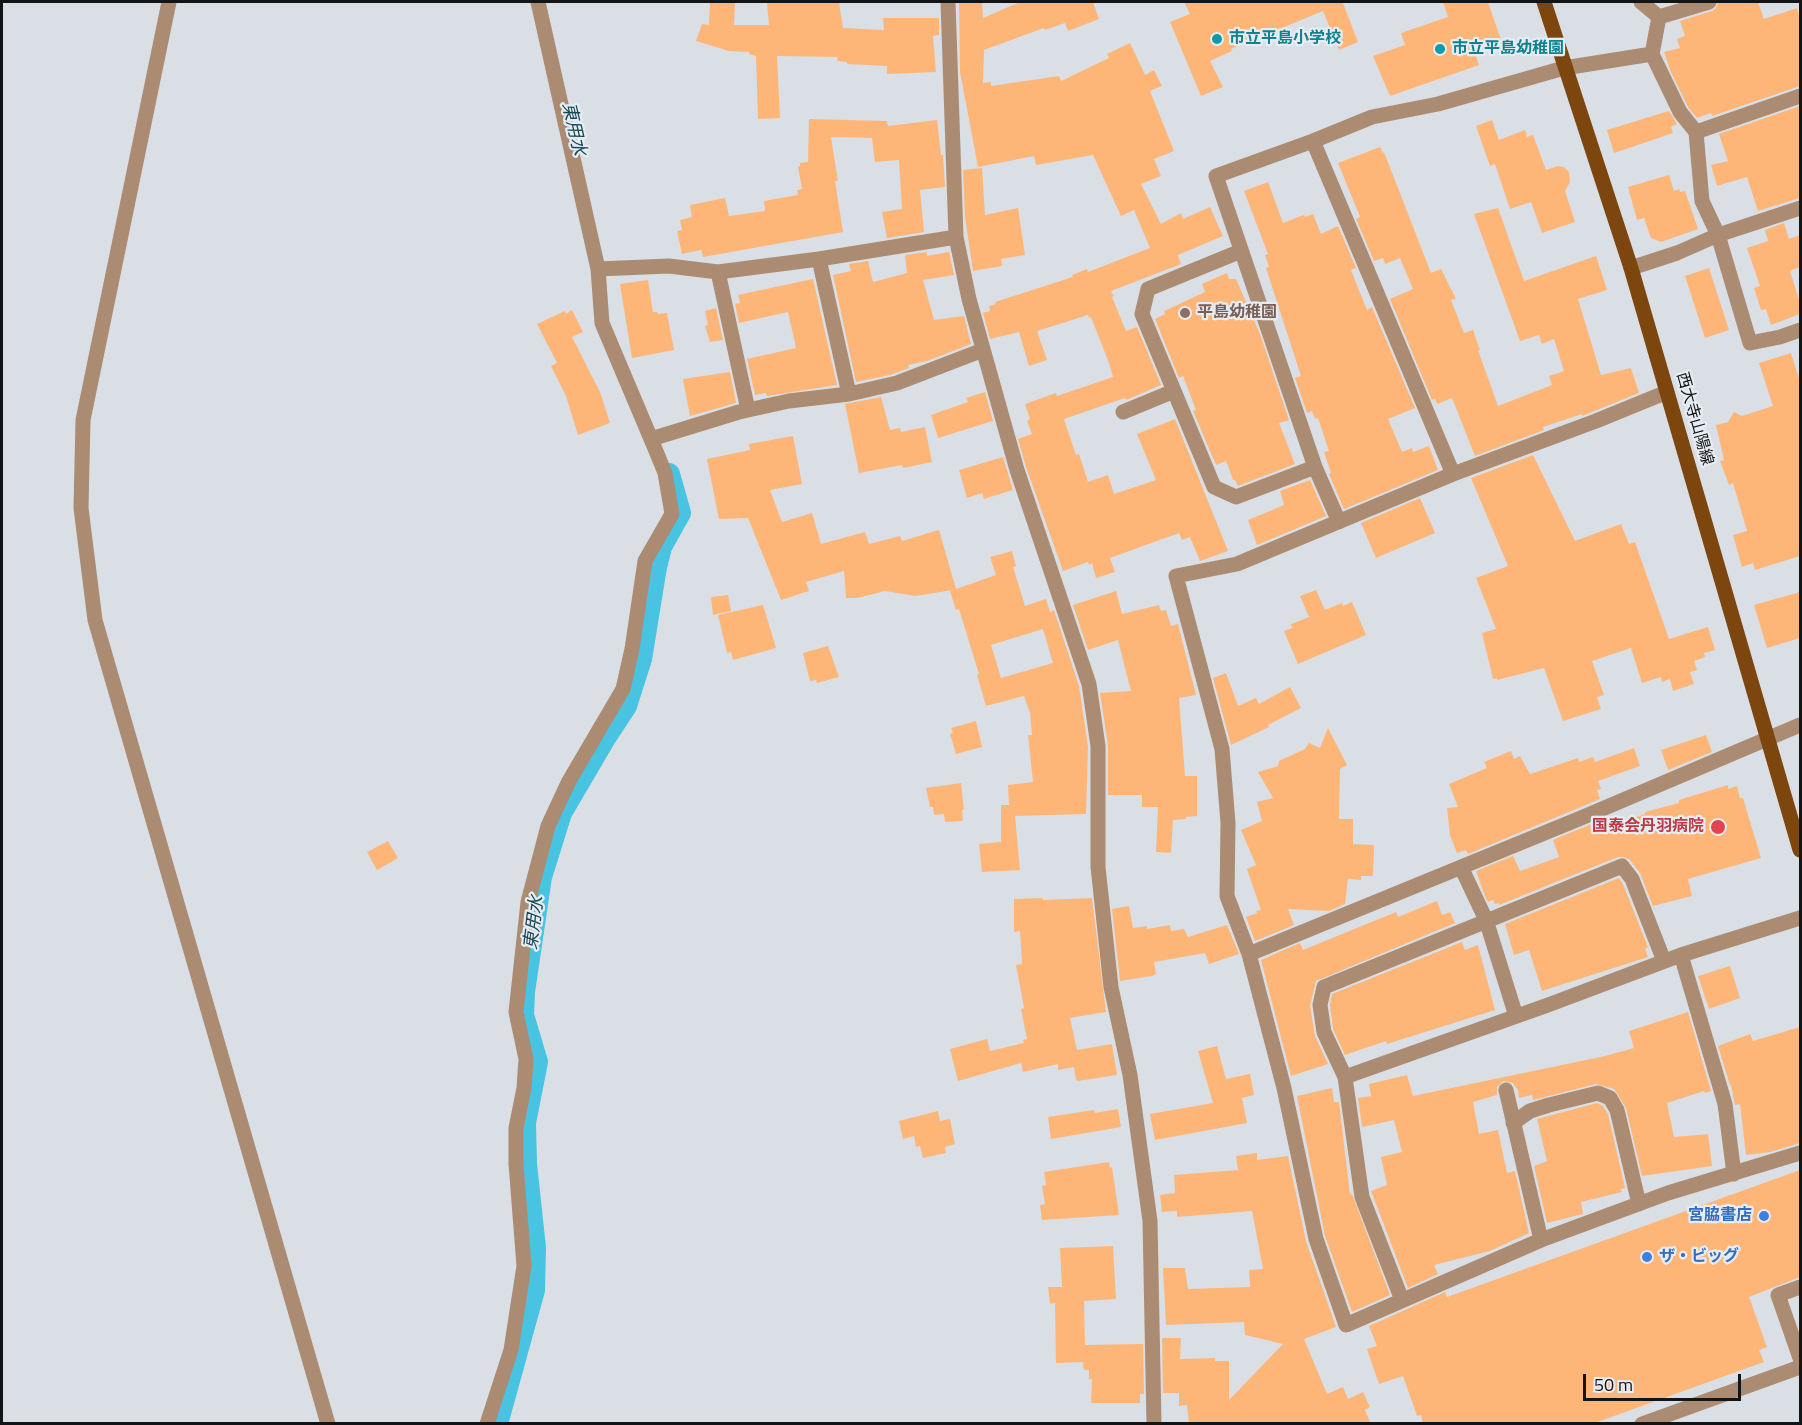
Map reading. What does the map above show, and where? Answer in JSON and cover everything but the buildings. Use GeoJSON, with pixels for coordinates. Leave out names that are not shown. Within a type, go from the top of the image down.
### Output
{"type":"FeatureCollection","features":[{"type":"Feature","properties":{"kind":"main road","name":"西大寺山陽線"},"geometry":{"type":"LineString","coordinates":[[1544,2],[1631,268],[1800,850]]}},
{"type":"Feature","properties":{"kind":"street"},"geometry":{"type":"LineString","coordinates":[[169,2],[83,420],[81,508],[95,620],[328,1424]]}},
{"type":"Feature","properties":{"kind":"street"},"geometry":{"type":"LineString","coordinates":[[487,1424],[511,1350],[524,1266],[516,1164],[516,1128],[524,1088],[526,1059],[516,1012],[528,903],[548,826],[569,781],[623,689],[632,649],[645,561],[672,514],[665,473],[602,323],[598,269],[538,2]]}},
{"type":"Feature","properties":{"kind":"street"},"geometry":{"type":"LineString","coordinates":[[948,2],[956,237],[983,350],[1017,470],[1089,684],[1098,746],[1098,867],[1111,987],[1130,1075],[1150,1221],[1154,1424]]}},
{"type":"Feature","properties":{"kind":"street"},"geometry":{"type":"LineString","coordinates":[[1641,2],[1659,17]]}},
{"type":"Feature","properties":{"kind":"street"},"geometry":{"type":"LineString","coordinates":[[1659,17],[1709,2]]}},
{"type":"Feature","properties":{"kind":"street"},"geometry":{"type":"LineString","coordinates":[[1659,17],[1652,54],[1680,112],[1696,132],[1702,201],[1718,235],[1750,343],[1800,330]]}},
{"type":"Feature","properties":{"kind":"street"},"geometry":{"type":"LineString","coordinates":[[1339,522],[1315,467],[1216,176],[1372,117],[1438,104],[1564,68],[1652,54]]}},
{"type":"Feature","properties":{"kind":"street"},"geometry":{"type":"LineString","coordinates":[[1696,132],[1800,96]]}},
{"type":"Feature","properties":{"kind":"street"},"geometry":{"type":"LineString","coordinates":[[1312,141],[1453,474]]}},
{"type":"Feature","properties":{"kind":"street"},"geometry":{"type":"LineString","coordinates":[[1631,268],[1677,254],[1718,235],[1800,208]]}},
{"type":"Feature","properties":{"kind":"street"},"geometry":{"type":"LineString","coordinates":[[598,269],[669,266],[718,272],[819,259],[956,237]]}},
{"type":"Feature","properties":{"kind":"street"},"geometry":{"type":"LineString","coordinates":[[1241,251],[1148,289],[1142,314],[1214,487],[1236,496],[1315,467]]}},
{"type":"Feature","properties":{"kind":"street"},"geometry":{"type":"LineString","coordinates":[[819,259],[849,394]]}},
{"type":"Feature","properties":{"kind":"street"},"geometry":{"type":"LineString","coordinates":[[718,272],[748,410]]}},
{"type":"Feature","properties":{"kind":"street"},"geometry":{"type":"LineString","coordinates":[[651,439],[748,410],[789,401],[849,394],[897,383],[983,350]]}},
{"type":"Feature","properties":{"kind":"street"},"geometry":{"type":"LineString","coordinates":[[1123,412],[1174,392]]}},
{"type":"Feature","properties":{"kind":"street"},"geometry":{"type":"LineString","coordinates":[[1667,392],[1453,474],[1237,564],[1176,576],[1222,749],[1227,823],[1227,896],[1249,954],[1284,1088],[1316,1239],[1346,1325],[1541,1240],[1639,1204],[1800,1153]]}},
{"type":"Feature","properties":{"kind":"street"},"geometry":{"type":"LineString","coordinates":[[1249,954],[1800,725]]}},
{"type":"Feature","properties":{"kind":"street"},"geometry":{"type":"LineString","coordinates":[[1402,1300],[1362,1197],[1345,1077],[1324,1032],[1320,1005],[1324,987],[1622,866],[1632,879],[1664,962]]}},
{"type":"Feature","properties":{"kind":"street"},"geometry":{"type":"LineString","coordinates":[[1461,867],[1486,920],[1516,1017]]}},
{"type":"Feature","properties":{"kind":"street"},"geometry":{"type":"LineString","coordinates":[[1345,1077],[1516,1017],[1681,955],[1800,918]]}},
{"type":"Feature","properties":{"kind":"street"},"geometry":{"type":"LineString","coordinates":[[1681,955],[1725,1104],[1734,1174]]}},
{"type":"Feature","properties":{"kind":"street"},"geometry":{"type":"LineString","coordinates":[[1506,1090],[1541,1240]]}},
{"type":"Feature","properties":{"kind":"street"},"geometry":{"type":"LineString","coordinates":[[1513,1123],[1530,1111],[1549,1105],[1598,1093],[1610,1098],[1617,1110],[1639,1204]]}},
{"type":"Feature","properties":{"kind":"street"},"geometry":{"type":"LineString","coordinates":[[1800,1287],[1778,1295],[1800,1358]]}},
{"type":"Feature","properties":{"kind":"street"},"geometry":{"type":"LineString","coordinates":[[1641,1424],[1800,1367]]}},
{"type":"Feature","properties":{"kind":"waterway","name":"東用水"},"geometry":{"type":"LineString","coordinates":[[497,1424],[534,1290],[535,1248],[526,1164],[525,1123],[537,1062],[523,1015],[524,992],[541,877],[561,813],[626,706],[641,659],[661,547],[680,513],[669,474]]}},
{"type":"Feature","properties":{"kind":"place","name":"市立平島小学校"},"geometry":{"type":"Point","coordinates":[1217,39]}},
{"type":"Feature","properties":{"kind":"place","name":"市立平島幼稚園"},"geometry":{"type":"Point","coordinates":[1440,49]}},
{"type":"Feature","properties":{"kind":"place","name":"平島幼稚園"},"geometry":{"type":"Point","coordinates":[1185,313]}},
{"type":"Feature","properties":{"kind":"place","name":"国泰会丹羽病院"},"geometry":{"type":"Point","coordinates":[1718,827]}},
{"type":"Feature","properties":{"kind":"place","name":"宮脇書店"},"geometry":{"type":"Point","coordinates":[1764,1216]}},
{"type":"Feature","properties":{"kind":"place","name":"ザ・ビッグ"},"geometry":{"type":"Point","coordinates":[1647,1257]}}]}
